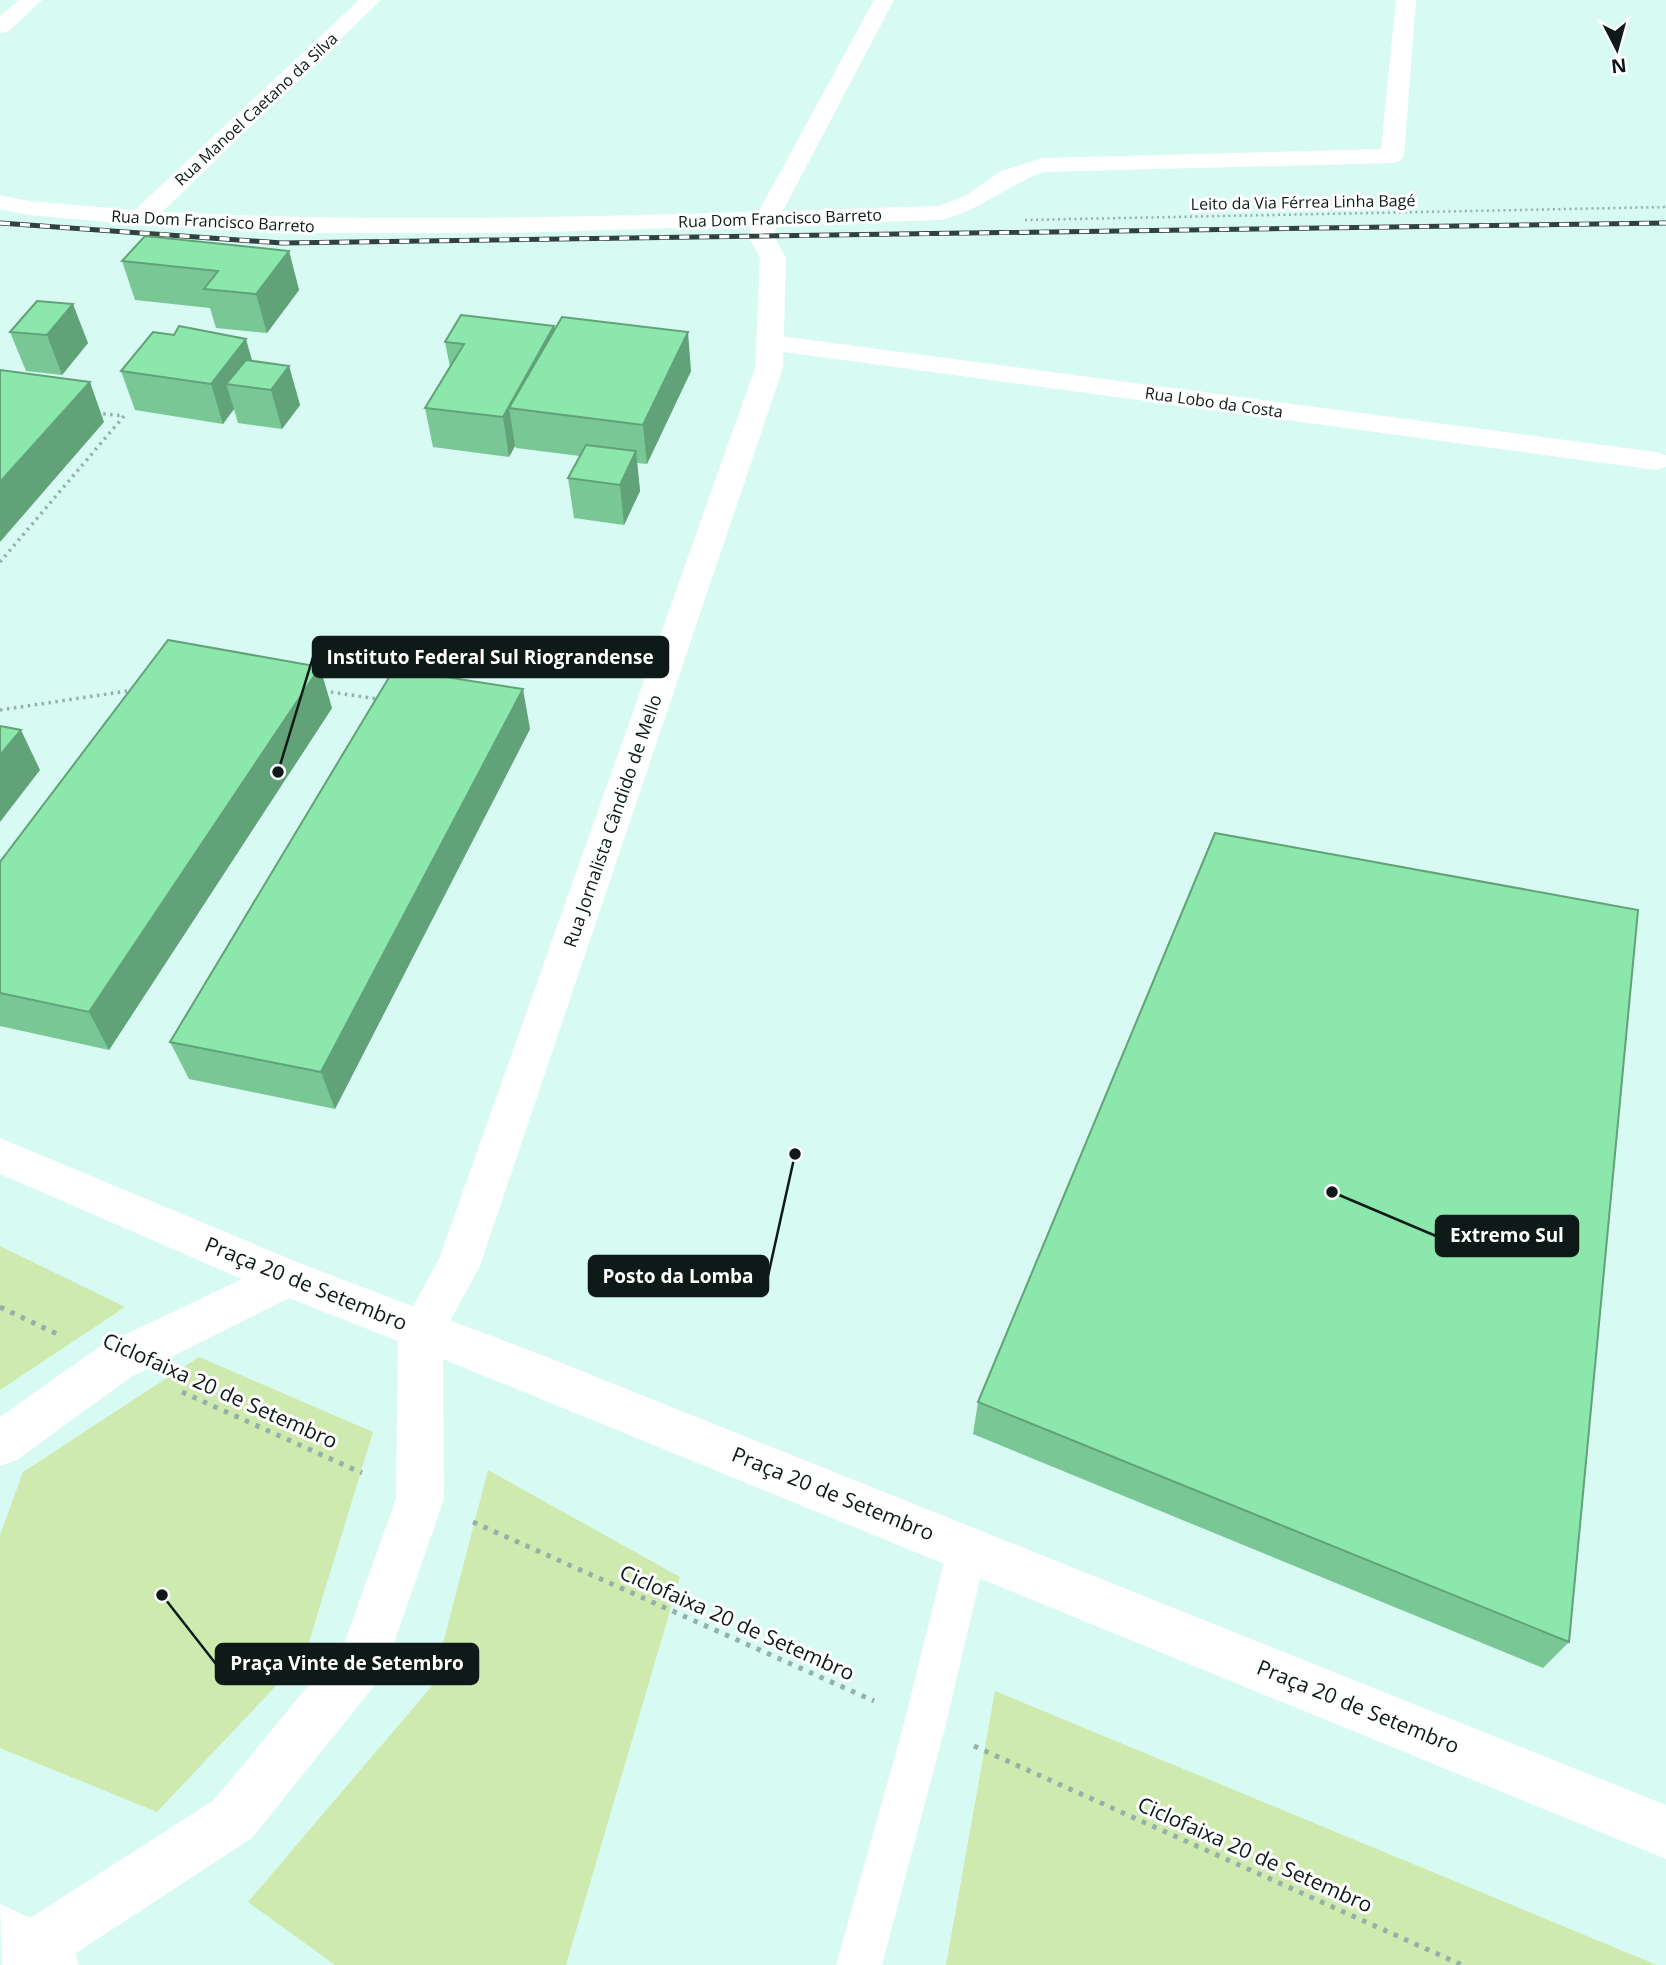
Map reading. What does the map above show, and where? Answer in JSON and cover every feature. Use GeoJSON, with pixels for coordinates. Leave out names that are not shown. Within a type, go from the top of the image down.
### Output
{"type":"FeatureCollection","features":[{"type":"Feature","properties":{"kind":"street"},"geometry":{"type":"LineString","coordinates":[[0,27],[32,0]]}},
{"type":"Feature","properties":{"kind":"street","name":"Rua Manoel Caetano da Silva"},"geometry":{"type":"LineString","coordinates":[[141,218],[371,0]]}},
{"type":"Feature","properties":{"kind":"street"},"geometry":{"type":"LineString","coordinates":[[767,218],[884,0]]}},
{"type":"Feature","properties":{"kind":"street","name":"Rua Dom Francisco Barreto"},"geometry":{"type":"LineString","coordinates":[[0,202],[29,208],[141,218],[293,226],[512,226],[941,213],[974,201],[1009,176],[1042,165],[1392,156],[1406,0]]}},
{"type":"Feature","properties":{"kind":"street","name":"Rua Jornalista Cândido de Mello"},"geometry":{"type":"LineString","coordinates":[[421,1331],[458,1266],[769,368],[773,258],[761,236],[767,218]]}},
{"type":"Feature","properties":{"kind":"street","name":"Rua Lobo da Costa"},"geometry":{"type":"LineString","coordinates":[[772,343],[1656,461]]}},
{"type":"Feature","properties":{"kind":"street","name":"Praça 20 de Setembro"},"geometry":{"type":"LineString","coordinates":[[0,1155],[287,1278],[1666,1832]]}},
{"type":"Feature","properties":{"kind":"street"},"geometry":{"type":"LineString","coordinates":[[0,1444],[115,1362],[287,1278]]}},
{"type":"Feature","properties":{"kind":"street"},"geometry":{"type":"LineString","coordinates":[[29,1949],[233,1819],[365,1657],[420,1499],[421,1331]]}},
{"type":"Feature","properties":{"kind":"lane"},"geometry":{"type":"LineString","coordinates":[[859,1965],[925,1724],[967,1549]]}},
{"type":"Feature","properties":{"kind":"path","name":"Leito da Via Férrea Linha Bagé"},"geometry":{"type":"LineString","coordinates":[[941,213],[996,221],[1666,207]]}},
{"type":"Feature","properties":{"kind":"path"},"geometry":{"type":"LineString","coordinates":[[0,562],[124,416],[83,411]]}},
{"type":"Feature","properties":{"kind":"path"},"geometry":{"type":"LineString","coordinates":[[0,710],[144,688],[136,699]]}},
{"type":"Feature","properties":{"kind":"path"},"geometry":{"type":"LineString","coordinates":[[310,689],[378,699],[371,711]]}},
{"type":"Feature","properties":{"kind":"path","name":"Ciclofaixa 20 de Setembro"},"geometry":{"type":"LineString","coordinates":[[0,1307],[115,1362],[1462,1965]]}},
{"type":"Feature","properties":{"kind":"green space"},"geometry":{"type":"Polygon","coordinates":[[[0,1246],[125,1307],[0,1390],[0,1246]]]}},
{"type":"Feature","properties":{"kind":"green space"},"geometry":{"type":"Polygon","coordinates":[[[199,1357],[373,1432],[305,1655],[157,1812],[0,1748],[0,1535],[23,1472],[199,1357]]]}},
{"type":"Feature","properties":{"kind":"green space"},"geometry":{"type":"Polygon","coordinates":[[[488,1470],[680,1577],[566,1965],[335,1965],[248,1902],[432,1686],[488,1470]]]}},
{"type":"Feature","properties":{"kind":"green space"},"geometry":{"type":"Polygon","coordinates":[[[995,1691],[1657,1965],[946,1965],[995,1691]]]}},
{"type":"Feature","properties":{"kind":"building"},"geometry":{"type":"Polygon","coordinates":[[[145,236],[289,251],[256,294],[204,289],[218,271],[122,261],[145,236]]]}},
{"type":"Feature","properties":{"kind":"building"},"geometry":{"type":"Polygon","coordinates":[[[37,301],[73,304],[47,335],[10,332],[37,301]]]}},
{"type":"Feature","properties":{"kind":"building"},"geometry":{"type":"Polygon","coordinates":[[[461,315],[554,326],[503,417],[425,408],[464,344],[445,342],[461,315]]]}},
{"type":"Feature","properties":{"kind":"building"},"geometry":{"type":"Polygon","coordinates":[[[562,317],[688,332],[643,425],[509,408],[562,317]]]}},
{"type":"Feature","properties":{"kind":"building"},"geometry":{"type":"Polygon","coordinates":[[[179,326],[246,339],[211,384],[121,371],[153,332],[174,335],[179,326]]]}},
{"type":"Feature","properties":{"kind":"building"},"geometry":{"type":"Polygon","coordinates":[[[246,360],[289,366],[271,390],[226,384],[246,360]]]}},
{"type":"Feature","properties":{"kind":"building"},"geometry":{"type":"Polygon","coordinates":[[[0,370],[90,382],[0,482],[0,370]]]}},
{"type":"Feature","properties":{"kind":"building"},"geometry":{"type":"Polygon","coordinates":[[[586,445],[636,451],[620,485],[568,478],[586,445]]]}},
{"type":"Feature","properties":{"kind":"building"},"geometry":{"type":"Polygon","coordinates":[[[168,640],[320,667],[89,1012],[0,993],[0,862],[168,640]]]}},
{"type":"Feature","properties":{"kind":"building"},"geometry":{"type":"Polygon","coordinates":[[[394,669],[523,689],[321,1072],[170,1042],[394,669]]]}},
{"type":"Feature","properties":{"kind":"building"},"geometry":{"type":"Polygon","coordinates":[[[0,726],[21,730],[0,755],[0,726]]]}},
{"type":"Feature","properties":{"kind":"building"},"geometry":{"type":"Polygon","coordinates":[[[1215,833],[1638,910],[1569,1642],[978,1402],[1215,833]]]}},
{"type":"Feature","properties":{"kind":"railway"},"geometry":{"type":"LineString","coordinates":[[0,223],[282,243],[1666,223]]}},
{"type":"Feature","properties":{"kind":"place","name":"Instituto Federal Sul Riograndense"},"geometry":{"type":"Point","coordinates":[278,772]}},
{"type":"Feature","properties":{"kind":"place","name":"Posto da Lomba"},"geometry":{"type":"Point","coordinates":[795,1154]}},
{"type":"Feature","properties":{"kind":"place","name":"Extremo Sul"},"geometry":{"type":"Point","coordinates":[1332,1192]}},
{"type":"Feature","properties":{"kind":"place","name":"Praça Vinte de Setembro"},"geometry":{"type":"Point","coordinates":[162,1595]}}]}
